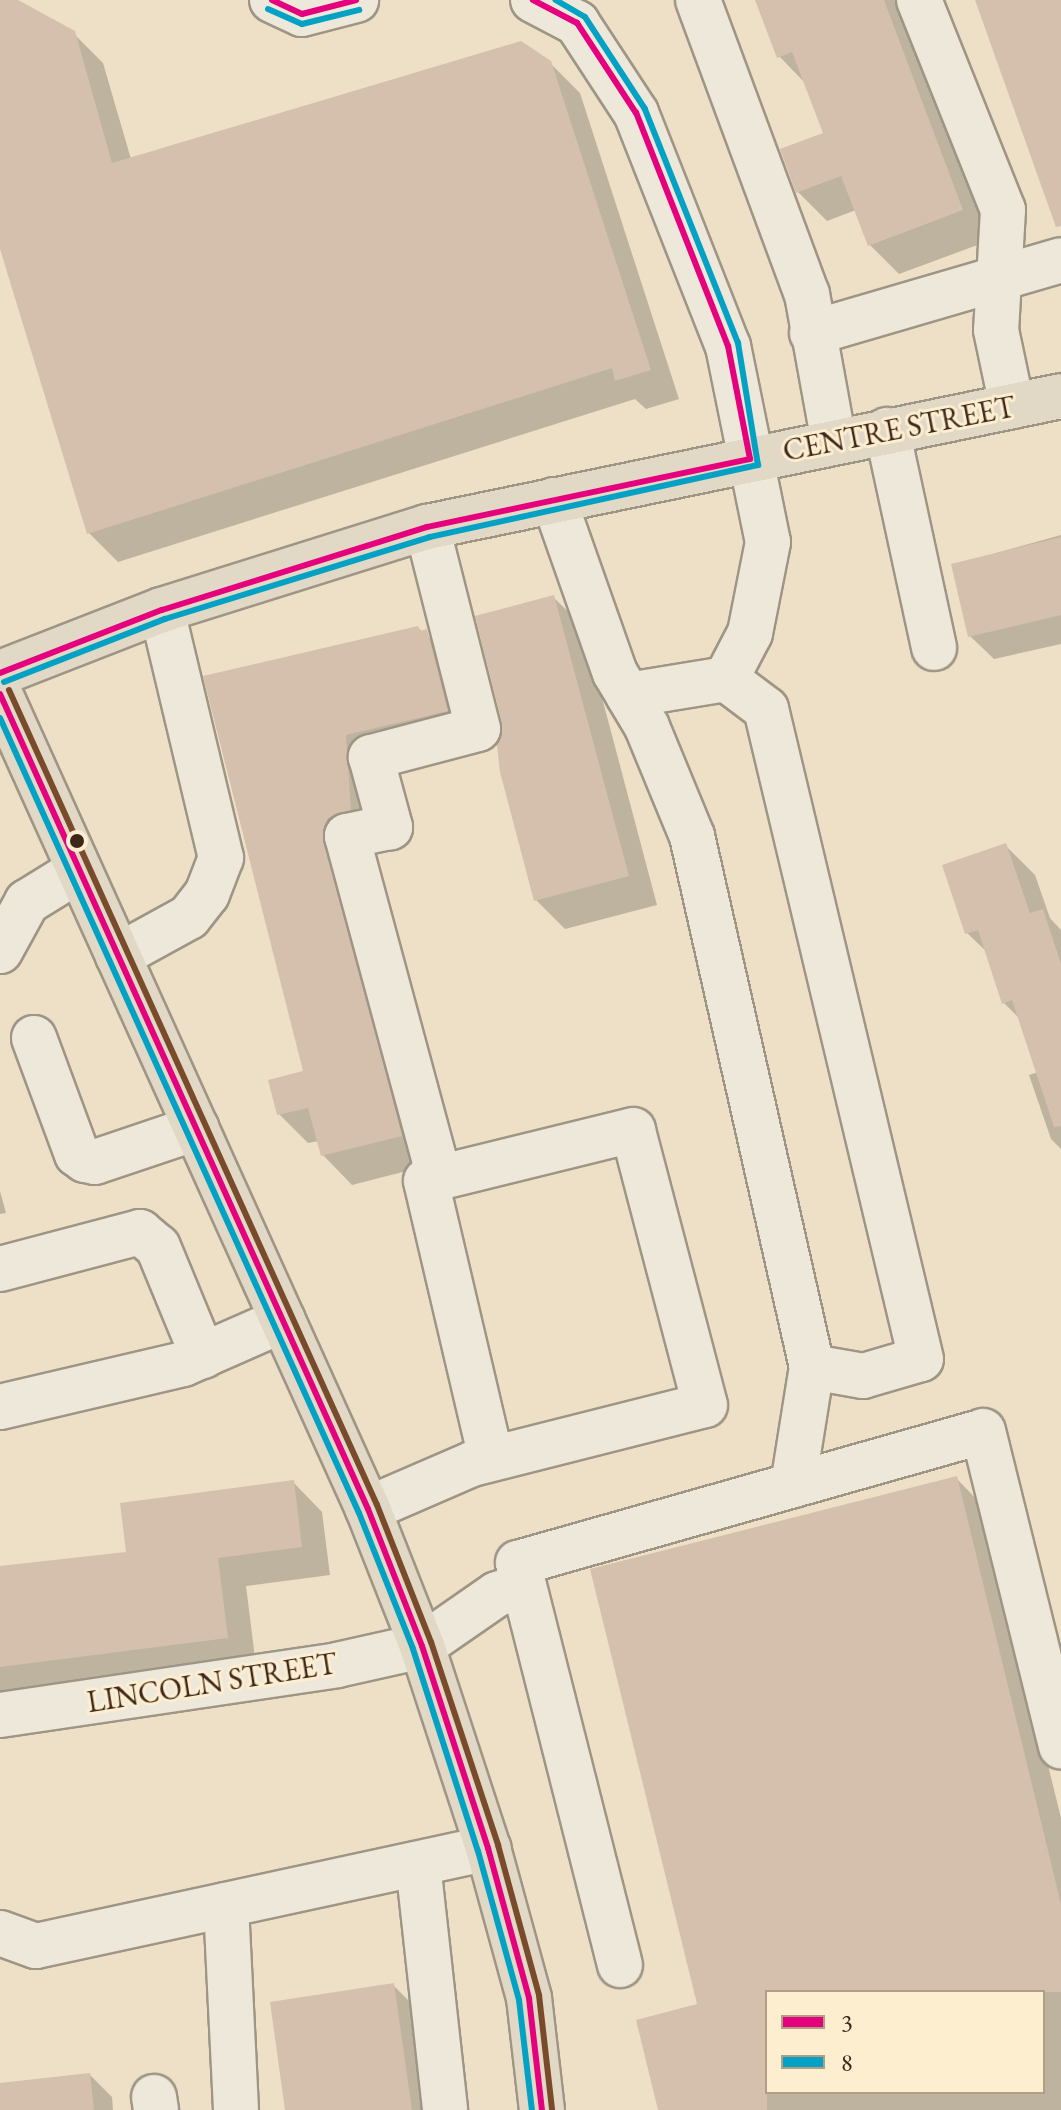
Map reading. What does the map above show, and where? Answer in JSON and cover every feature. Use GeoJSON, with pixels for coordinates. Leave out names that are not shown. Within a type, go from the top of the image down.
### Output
{"type":"FeatureCollection","features":[{"type":"Feature","properties":{"kind":"main road","name":"CENTRE STREET"},"geometry":{"type":"LineString","coordinates":[[0,673],[162,610],[427,527],[1061,396]]}},
{"type":"Feature","properties":{"kind":"main road"},"geometry":{"type":"LineString","coordinates":[[0,694],[368,1509],[422,1646],[488,1848],[529,1998],[542,2110]]}},
{"type":"Feature","properties":{"kind":"street"},"geometry":{"type":"LineString","coordinates":[[272,0],[302,14],[356,0]]}},
{"type":"Feature","properties":{"kind":"street"},"geometry":{"type":"LineString","coordinates":[[533,0],[577,23],[636,113],[728,346],[768,542],[750,633],[726,679]]}},
{"type":"Feature","properties":{"kind":"street"},"geometry":{"type":"LineString","coordinates":[[698,0],[807,294],[834,442]]}},
{"type":"Feature","properties":{"kind":"street"},"geometry":{"type":"LineString","coordinates":[[919,0],[1003,210],[996,330],[1012,406]]}},
{"type":"Feature","properties":{"kind":"street"},"geometry":{"type":"LineString","coordinates":[[812,333],[998,281],[1061,260]]}},
{"type":"Feature","properties":{"kind":"street"},"geometry":{"type":"LineString","coordinates":[[887,430],[934,648]]}},
{"type":"Feature","properties":{"kind":"street"},"geometry":{"type":"LineString","coordinates":[[554,500],[615,673],[647,727],[692,836],[812,1367],[793,1485]]}},
{"type":"Feature","properties":{"kind":"street"},"geometry":{"type":"LineString","coordinates":[[427,527],[478,729],[371,757],[390,827],[347,836],[439,1177]]}},
{"type":"Feature","properties":{"kind":"street"},"geometry":{"type":"LineString","coordinates":[[118,956],[189,917],[207,894],[221,858],[162,610]]}},
{"type":"Feature","properties":{"kind":"street"},"geometry":{"type":"LineString","coordinates":[[628,695],[726,679],[766,709],[921,1359],[863,1376],[812,1367]]}},
{"type":"Feature","properties":{"kind":"street"},"geometry":{"type":"LineString","coordinates":[[0,951],[27,902],[79,870]]}},
{"type":"Feature","properties":{"kind":"street"},"geometry":{"type":"LineString","coordinates":[[34,1038],[77,1154],[85,1160],[95,1162],[196,1128]]}},
{"type":"Feature","properties":{"kind":"street"},"geometry":{"type":"LineString","coordinates":[[368,1509],[491,1459],[705,1405],[633,1130],[426,1181],[491,1459]]}},
{"type":"Feature","properties":{"kind":"street"},"geometry":{"type":"LineString","coordinates":[[0,1269],[140,1232],[158,1247],[203,1356]]}},
{"type":"Feature","properties":{"kind":"street"},"geometry":{"type":"LineString","coordinates":[[0,1407],[203,1356],[283,1320]]}},
{"type":"Feature","properties":{"kind":"street"},"geometry":{"type":"LineString","coordinates":[[620,1965],[518,1563],[983,1431],[1061,1747]]}},
{"type":"Feature","properties":{"kind":"street"},"geometry":{"type":"LineString","coordinates":[[422,1646],[497,1594],[524,1586]]}},
{"type":"Feature","properties":{"kind":"street","name":"LINCOLN STREET"},"geometry":{"type":"LineString","coordinates":[[0,1715],[337,1665],[422,1646]]}},
{"type":"Feature","properties":{"kind":"street"},"geometry":{"type":"LineString","coordinates":[[0,1933],[36,1946],[488,1848]]}},
{"type":"Feature","properties":{"kind":"street"},"geometry":{"type":"LineString","coordinates":[[418,1864],[445,2110]]}},
{"type":"Feature","properties":{"kind":"street"},"geometry":{"type":"LineString","coordinates":[[226,1905],[236,2110]]}},
{"type":"Feature","properties":{"kind":"building"},"geometry":{"type":"Polygon","coordinates":[[[0,0],[18,0],[75,31],[112,163],[521,41],[551,61],[651,370],[615,381],[612,368],[87,534],[0,249],[0,0]]]}},
{"type":"Feature","properties":{"kind":"building"},"geometry":{"type":"Polygon","coordinates":[[[755,0],[884,0],[963,210],[868,246],[841,176],[796,193],[780,149],[823,133],[792,52],[777,58],[755,0]]]}},
{"type":"Feature","properties":{"kind":"building"},"geometry":{"type":"Polygon","coordinates":[[[975,0],[1061,0],[1061,226],[1056,227],[975,0]]]}},
{"type":"Feature","properties":{"kind":"building"},"geometry":{"type":"Polygon","coordinates":[[[1061,537],[1061,615],[968,637],[951,564],[1061,537]]]}},
{"type":"Feature","properties":{"kind":"building"},"geometry":{"type":"Polygon","coordinates":[[[554,595],[629,876],[534,901],[500,772],[497,745],[502,723],[475,616],[554,595]]]}},
{"type":"Feature","properties":{"kind":"building"},"geometry":{"type":"Polygon","coordinates":[[[418,626],[420,631],[427,629],[448,711],[346,735],[351,810],[328,818],[323,830],[402,1136],[321,1156],[308,1108],[277,1115],[268,1080],[303,1071],[203,676],[418,626]]]}},
{"type":"Feature","properties":{"kind":"building"},"geometry":{"type":"Polygon","coordinates":[[[1006,843],[1030,913],[1043,909],[1061,964],[1061,1126],[1054,1127],[1012,1000],[1002,1004],[978,930],[965,934],[942,865],[1006,843]]]}},
{"type":"Feature","properties":{"kind":"building"},"geometry":{"type":"Polygon","coordinates":[[[957,1476],[1061,1904],[1061,1992],[765,1990],[767,2110],[658,2110],[636,2020],[697,2004],[590,1569],[957,1476]]]}},
{"type":"Feature","properties":{"kind":"building"},"geometry":{"type":"Polygon","coordinates":[[[294,1480],[302,1547],[218,1558],[228,1638],[0,1667],[0,1566],[126,1552],[120,1503],[294,1480]]]}},
{"type":"Feature","properties":{"kind":"building"},"geometry":{"type":"Polygon","coordinates":[[[394,1983],[412,2110],[285,2110],[270,2002],[394,1983]]]}},
{"type":"Feature","properties":{"kind":"building"},"geometry":{"type":"Polygon","coordinates":[[[90,2073],[94,2110],[0,2110],[0,2083],[90,2073]]]}},
{"type":"Feature","properties":{"kind":"transit line","name":"3"},"geometry":{"type":"LineString","coordinates":[[272,0],[302,14],[356,0]]}},
{"type":"Feature","properties":{"kind":"transit line","name":"3"},"geometry":{"type":"LineString","coordinates":[[0,673],[162,610],[427,527],[750,459],[728,346],[636,113],[577,23],[533,0]]}},
{"type":"Feature","properties":{"kind":"transit line","name":"8"},"geometry":{"type":"LineString","coordinates":[[4,682],[165,619],[430,537],[758,465],[738,343],[645,109],[585,17],[555,0]]}},
{"type":"Feature","properties":{"kind":"transit line","name":"8"},"geometry":{"type":"LineString","coordinates":[[268,9],[302,24],[359,10]]}},
{"type":"Feature","properties":{"kind":"transit line"},"geometry":{"type":"LineString","coordinates":[[9,690],[377,1505],[431,1642],[498,1845],[539,1995],[552,2109]]}},
{"type":"Feature","properties":{"kind":"transit line","name":"3"},"geometry":{"type":"LineString","coordinates":[[0,694],[368,1509],[422,1646],[488,1848],[529,1998],[542,2110]]}},
{"type":"Feature","properties":{"kind":"transit line","name":"8"},"geometry":{"type":"LineString","coordinates":[[0,718],[359,1513],[413,1649],[478,1851],[519,2000],[532,2110]]}}]}
